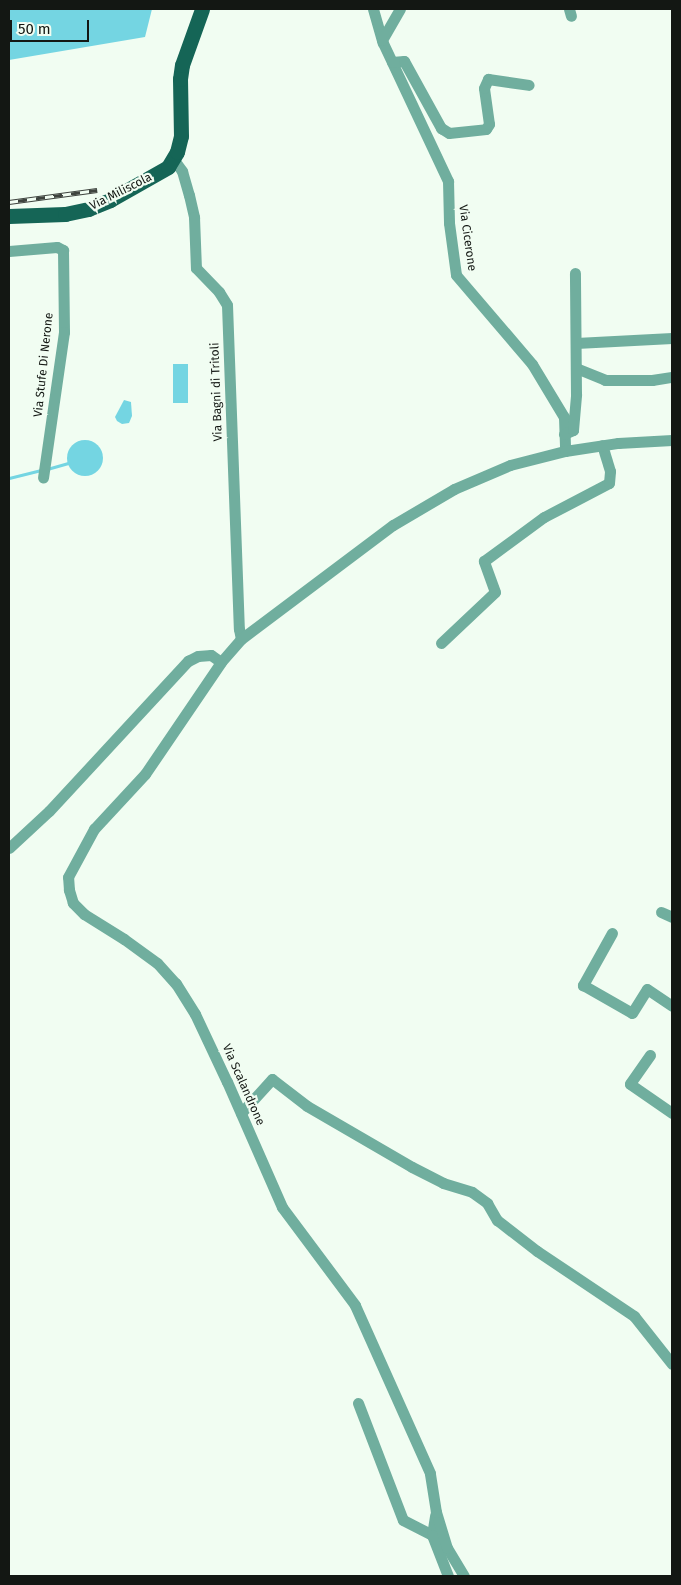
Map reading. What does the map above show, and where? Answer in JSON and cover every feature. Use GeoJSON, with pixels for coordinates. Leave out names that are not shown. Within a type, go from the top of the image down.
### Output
{"type":"FeatureCollection","features":[{"type":"Feature","properties":{"kind":"main road"},"geometry":{"type":"LineString","coordinates":[[174,160],[181,136],[180,79],[182,65],[202,9]]}},
{"type":"Feature","properties":{"kind":"main road","name":"Via Miliscola"},"geometry":{"type":"LineString","coordinates":[[9,216],[65,214],[88,209],[141,183],[174,160]]}},
{"type":"Feature","properties":{"kind":"street","name":"Via Cicerone"},"geometry":{"type":"LineString","coordinates":[[373,9],[382,40],[448,181],[449,223],[456,275],[532,364],[564,417],[565,450]]}},
{"type":"Feature","properties":{"kind":"street"},"geometry":{"type":"LineString","coordinates":[[382,40],[400,9]]}},
{"type":"Feature","properties":{"kind":"street"},"geometry":{"type":"LineString","coordinates":[[392,62],[404,61],[441,128],[449,133],[486,129],[489,124],[484,88],[488,79],[529,85]]}},
{"type":"Feature","properties":{"kind":"street","name":"Via Bagni di Tritoli"},"geometry":{"type":"LineString","coordinates":[[174,160],[182,172],[194,217],[196,268],[219,292],[227,305],[239,629],[241,639]]}},
{"type":"Feature","properties":{"kind":"street","name":"Via Stufe Di Nerone"},"geometry":{"type":"LineString","coordinates":[[9,251],[57,247],[63,250],[64,332],[44,471]]}},
{"type":"Feature","properties":{"kind":"street"},"geometry":{"type":"LineString","coordinates":[[564,434],[573,430],[576,368],[575,273]]}},
{"type":"Feature","properties":{"kind":"street"},"geometry":{"type":"LineString","coordinates":[[576,343],[672,338]]}},
{"type":"Feature","properties":{"kind":"street"},"geometry":{"type":"LineString","coordinates":[[576,368],[605,380],[652,380],[672,377]]}},
{"type":"Feature","properties":{"kind":"street","name":"Via Scalandrone"},"geometry":{"type":"LineString","coordinates":[[464,1576],[447,1548],[436,1512],[430,1473],[355,1305],[282,1207],[195,1014],[176,984],[157,963],[124,939],[84,914],[73,903],[68,877],[94,829],[145,774],[221,662],[241,639],[394,525],[454,489],[510,465],[565,450],[602,445],[672,440]]}},
{"type":"Feature","properties":{"kind":"street"},"geometry":{"type":"LineString","coordinates":[[441,643],[495,592],[484,561],[544,517],[609,483],[610,471],[602,445]]}},
{"type":"Feature","properties":{"kind":"street"},"geometry":{"type":"LineString","coordinates":[[9,848],[49,811],[188,661],[198,656],[211,655],[221,662]]}},
{"type":"Feature","properties":{"kind":"street"},"geometry":{"type":"LineString","coordinates":[[612,934],[583,985],[632,1013],[646,989],[672,1006]]}},
{"type":"Feature","properties":{"kind":"street"},"geometry":{"type":"LineString","coordinates":[[650,1056],[630,1084],[672,1113]]}},
{"type":"Feature","properties":{"kind":"street"},"geometry":{"type":"LineString","coordinates":[[241,1113],[272,1079],[307,1106],[412,1167],[443,1183],[472,1192],[487,1203],[497,1220],[537,1251],[634,1316],[672,1364]]}},
{"type":"Feature","properties":{"kind":"street"},"geometry":{"type":"LineString","coordinates":[[358,1403],[403,1520],[432,1535]]}},
{"type":"Feature","properties":{"kind":"street"},"geometry":{"type":"LineString","coordinates":[[436,1512],[432,1535],[448,1576]]}},
{"type":"Feature","properties":{"kind":"water"},"geometry":{"type":"Polygon","coordinates":[[[9,9],[152,9],[145,37],[9,60],[9,9]]]}},
{"type":"Feature","properties":{"kind":"water"},"geometry":{"type":"Polygon","coordinates":[[[173,364],[188,364],[188,403],[173,403],[173,364]]]}},
{"type":"Feature","properties":{"kind":"water"},"geometry":{"type":"Polygon","coordinates":[[[124,400],[131,402],[132,416],[129,423],[122,424],[115,417],[124,400]]]}},
{"type":"Feature","properties":{"kind":"water"},"geometry":{"type":"Polygon","coordinates":[[[85,440],[98,445],[103,458],[98,471],[85,476],[72,471],[67,458],[72,445],[85,440]]]}},
{"type":"Feature","properties":{"kind":"waterway"},"geometry":{"type":"LineString","coordinates":[[47,469],[68,463]]}},
{"type":"Feature","properties":{"kind":"waterway"},"geometry":{"type":"LineString","coordinates":[[9,478],[40,470]]}},
{"type":"Feature","properties":{"kind":"railway"},"geometry":{"type":"LineString","coordinates":[[9,202],[97,190]]}}]}
